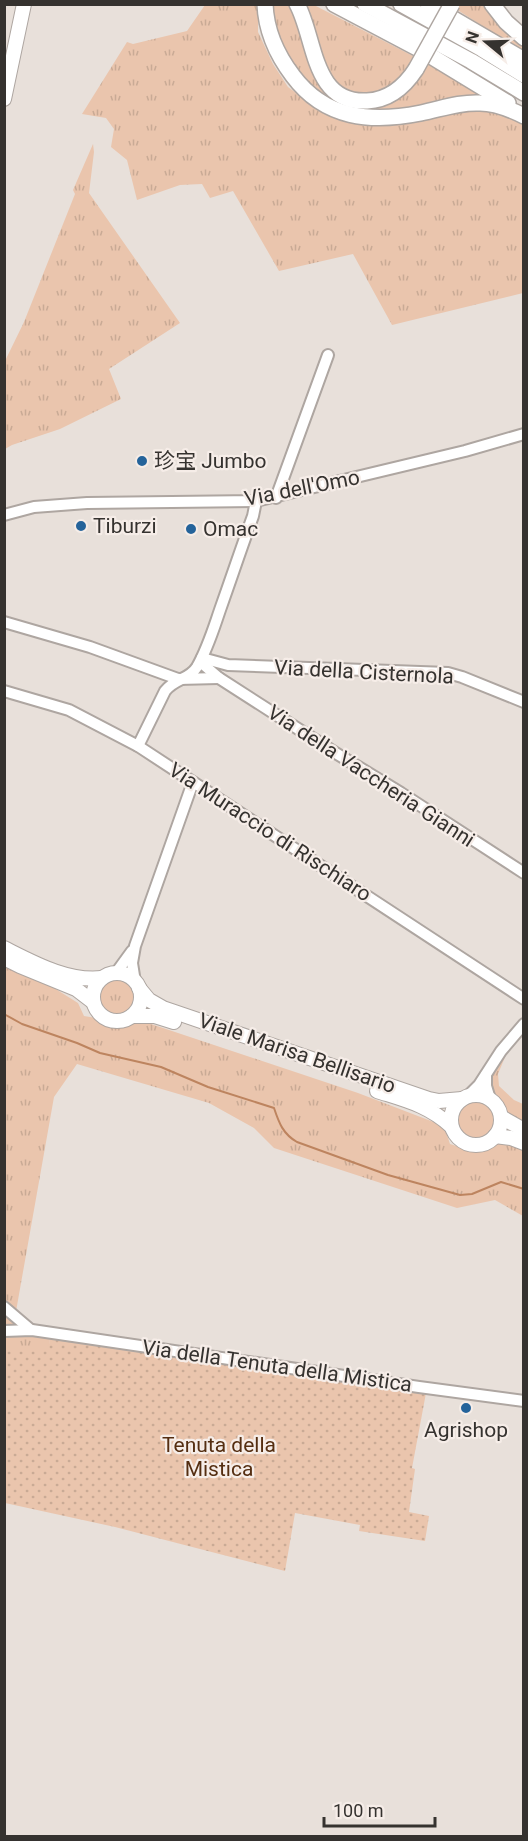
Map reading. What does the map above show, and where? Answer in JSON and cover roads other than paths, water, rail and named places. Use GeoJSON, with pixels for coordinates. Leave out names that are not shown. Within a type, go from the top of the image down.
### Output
{"type":"FeatureCollection","features":[{"type":"Feature","properties":{"kind":"highway"},"geometry":{"type":"LineString","coordinates":[[265,4],[270,33],[282,62],[303,89],[329,107],[357,116],[382,118],[482,103],[524,114]]}},
{"type":"Feature","properties":{"kind":"highway"},"geometry":{"type":"LineString","coordinates":[[297,4],[323,78],[333,90],[342,95],[365,101],[382,98],[402,86],[416,69],[452,4]]}},
{"type":"Feature","properties":{"kind":"highway"},"geometry":{"type":"LineString","coordinates":[[334,4],[421,50],[524,114]]}},
{"type":"Feature","properties":{"kind":"highway"},"geometry":{"type":"LineString","coordinates":[[366,4],[524,93]]}},
{"type":"Feature","properties":{"kind":"highway"},"geometry":{"type":"LineString","coordinates":[[401,4],[524,75]]}},
{"type":"Feature","properties":{"kind":"highway"},"geometry":{"type":"LineString","coordinates":[[428,4],[524,60]]}},
{"type":"Feature","properties":{"kind":"highway"},"geometry":{"type":"LineString","coordinates":[[492,4],[506,22],[524,38]]}},
{"type":"Feature","properties":{"kind":"main road"},"geometry":{"type":"LineString","coordinates":[[4,99],[24,4]]}},
{"type":"Feature","properties":{"kind":"main road"},"geometry":{"type":"LineString","coordinates":[[4,948],[73,977],[84,979],[126,976],[137,985],[141,995],[140,1003],[132,1016],[117,1022],[108,1020],[99,1014],[93,1002],[76,989],[4,958]]}},
{"type":"Feature","properties":{"kind":"main road"},"geometry":{"type":"LineString","coordinates":[[93,1002],[94,989],[109,976]]}},
{"type":"Feature","properties":{"kind":"main road","name":"Viale Marisa Bellisario"},"geometry":{"type":"LineString","coordinates":[[137,985],[150,1000],[163,1008],[429,1099],[439,1101],[465,1097]]}},
{"type":"Feature","properties":{"kind":"main road","name":"Viale Marisa Bellisario"},"geometry":{"type":"LineString","coordinates":[[132,1016],[159,1017],[412,1103],[436,1113],[451,1126]]}},
{"type":"Feature","properties":{"kind":"main road"},"geometry":{"type":"LineString","coordinates":[[483,1096],[490,1099],[499,1110],[501,1118],[501,1124],[495,1136],[482,1145],[466,1144],[459,1139],[451,1126],[452,1110],[465,1097],[483,1096]]}},
{"type":"Feature","properties":{"kind":"main road"},"geometry":{"type":"LineString","coordinates":[[501,1118],[524,1130]]}},
{"type":"Feature","properties":{"kind":"main road"},"geometry":{"type":"LineString","coordinates":[[495,1136],[524,1143]]}},
{"type":"Feature","properties":{"kind":"street"},"geometry":{"type":"LineString","coordinates":[[276,498],[328,355]]}},
{"type":"Feature","properties":{"kind":"street","name":"Via dell'Omo"},"geometry":{"type":"LineString","coordinates":[[4,515],[34,507],[87,502],[256,501],[276,498],[524,434]]}},
{"type":"Feature","properties":{"kind":"street"},"geometry":{"type":"LineString","coordinates":[[138,746],[165,691],[172,683],[191,674],[202,658],[254,516],[256,501]]}},
{"type":"Feature","properties":{"kind":"street"},"geometry":{"type":"LineString","coordinates":[[4,622],[90,647],[178,680],[219,678],[224,665]]}},
{"type":"Feature","properties":{"kind":"street","name":"Via della Cisternola"},"geometry":{"type":"LineString","coordinates":[[202,658],[224,665],[448,673],[524,702]]}},
{"type":"Feature","properties":{"kind":"street","name":"Via della Vaccheria Gianni"},"geometry":{"type":"LineString","coordinates":[[202,658],[203,664],[219,678],[524,873]]}},
{"type":"Feature","properties":{"kind":"street","name":"Via Muraccio di Rischiaro"},"geometry":{"type":"LineString","coordinates":[[4,691],[69,710],[138,746],[524,999]]}},
{"type":"Feature","properties":{"kind":"street"},"geometry":{"type":"LineString","coordinates":[[137,985],[132,963],[135,946],[194,782]]}},
{"type":"Feature","properties":{"kind":"street"},"geometry":{"type":"LineString","coordinates":[[109,976],[125,962],[135,946]]}},
{"type":"Feature","properties":{"kind":"street"},"geometry":{"type":"LineString","coordinates":[[465,1097],[486,1074],[501,1051],[524,1024]]}},
{"type":"Feature","properties":{"kind":"street"},"geometry":{"type":"LineString","coordinates":[[486,1074],[486,1086],[490,1099]]}},
{"type":"Feature","properties":{"kind":"street"},"geometry":{"type":"LineString","coordinates":[[4,1307],[32,1330]]}},
{"type":"Feature","properties":{"kind":"street","name":"Via della Tenuta della Mistica"},"geometry":{"type":"LineString","coordinates":[[4,1331],[32,1330],[407,1386],[524,1401]]}},
{"type":"Feature","properties":{"kind":"waterway"},"geometry":{"type":"LineString","coordinates":[[4,1014],[22,1024],[100,1053],[161,1067],[208,1087],[274,1108],[282,1128],[297,1142],[388,1175],[460,1195],[472,1194],[501,1182],[524,1189]]}},
{"type":"Feature","properties":{"kind":"place","name":"珍宝 Jumbo"},"geometry":{"type":"Point","coordinates":[142,461]}},
{"type":"Feature","properties":{"kind":"place","name":"Tiburzi"},"geometry":{"type":"Point","coordinates":[81,526]}},
{"type":"Feature","properties":{"kind":"place","name":"Omac"},"geometry":{"type":"Point","coordinates":[191,529]}},
{"type":"Feature","properties":{"kind":"place","name":"Agrishop"},"geometry":{"type":"Point","coordinates":[466,1408]}},
{"type":"Feature","properties":{"kind":"park label","name":"Tenuta della Mistica"},"geometry":{"type":"Point","coordinates":[219,1457]}}]}
